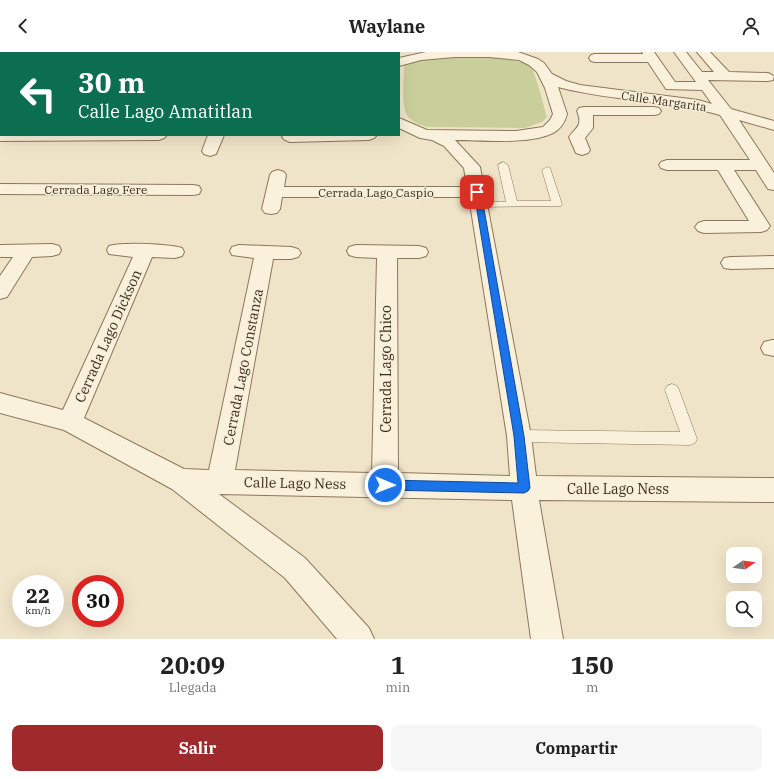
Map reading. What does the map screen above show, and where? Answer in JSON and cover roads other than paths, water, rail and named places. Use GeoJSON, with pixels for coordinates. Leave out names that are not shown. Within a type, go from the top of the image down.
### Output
{"type":"FeatureCollection","features":[{"type":"Feature","properties":{"kind":"street"},"geometry":{"type":"LineString","coordinates":[[400,55],[414,55],[429,52],[501,53],[516,55],[539,66],[545,76],[560,114],[557,122],[548,130],[500,140],[477,157]]}},
{"type":"Feature","properties":{"kind":"street"},"geometry":{"type":"LineString","coordinates":[[680,52],[725,111],[774,185]]}},
{"type":"Feature","properties":{"kind":"street"},"geometry":{"type":"LineString","coordinates":[[703,52],[725,76]]}},
{"type":"Feature","properties":{"kind":"street"},"geometry":{"type":"LineString","coordinates":[[400,62],[414,55]]}},
{"type":"Feature","properties":{"kind":"street"},"geometry":{"type":"LineString","coordinates":[[595,58],[650,55],[671,86],[725,76],[768,77]]}},
{"type":"Feature","properties":{"kind":"street","name":"Calle Margarita"},"geometry":{"type":"LineString","coordinates":[[545,76],[561,84],[580,89],[698,104],[774,126]]}},
{"type":"Feature","properties":{"kind":"street","name":"Calle Margarita"},"geometry":{"type":"LineString","coordinates":[[557,107],[568,100],[583,94],[601,92]]}},
{"type":"Feature","properties":{"kind":"street"},"geometry":{"type":"LineString","coordinates":[[614,122],[661,121],[645,98]]}},
{"type":"Feature","properties":{"kind":"street"},"geometry":{"type":"LineString","coordinates":[[582,150],[577,137],[586,128],[587,118],[584,111],[654,110]]}},
{"type":"Feature","properties":{"kind":"street"},"geometry":{"type":"LineString","coordinates":[[400,123],[409,128],[431,135],[477,157]]}},
{"type":"Feature","properties":{"kind":"street"},"geometry":{"type":"LineString","coordinates":[[400,134],[516,136]]}},
{"type":"Feature","properties":{"kind":"street"},"geometry":{"type":"LineString","coordinates":[[210,151],[216,136]]}},
{"type":"Feature","properties":{"kind":"street"},"geometry":{"type":"LineString","coordinates":[[289,140],[353,136]]}},
{"type":"Feature","properties":{"kind":"street"},"geometry":{"type":"LineString","coordinates":[[477,157],[478,199],[519,436],[524,488],[547,639]]}},
{"type":"Feature","properties":{"kind":"street"},"geometry":{"type":"LineString","coordinates":[[667,165],[761,165]]}},
{"type":"Feature","properties":{"kind":"street"},"geometry":{"type":"LineString","coordinates":[[704,227],[761,226],[723,165]]}},
{"type":"Feature","properties":{"kind":"street","name":"Cerrada Lago Caspio"},"geometry":{"type":"LineString","coordinates":[[271,209],[277,184],[478,199]]}},
{"type":"Feature","properties":{"kind":"street","name":"Cerrada Lago Fere"},"geometry":{"type":"LineString","coordinates":[[0,189],[193,190]]}},
{"type":"Feature","properties":{"kind":"street"},"geometry":{"type":"LineString","coordinates":[[0,251],[52,250]]}},
{"type":"Feature","properties":{"kind":"street"},"geometry":{"type":"LineString","coordinates":[[116,250],[175,252]]}},
{"type":"Feature","properties":{"kind":"street","name":"Cerrada Lago Dickson"},"geometry":{"type":"LineString","coordinates":[[70,422],[146,250]]}},
{"type":"Feature","properties":{"kind":"street"},"geometry":{"type":"LineString","coordinates":[[0,292],[26,251]]}},
{"type":"Feature","properties":{"kind":"street"},"geometry":{"type":"LineString","coordinates":[[239,251],[291,253]]}},
{"type":"Feature","properties":{"kind":"street"},"geometry":{"type":"LineString","coordinates":[[356,251],[387,253],[419,252]]}},
{"type":"Feature","properties":{"kind":"street","name":"Cerrada Lago Constanza"},"geometry":{"type":"LineString","coordinates":[[220,481],[265,252]]}},
{"type":"Feature","properties":{"kind":"street","name":"Cerrada Lago Chico"},"geometry":{"type":"LineString","coordinates":[[385,485],[387,253]]}},
{"type":"Feature","properties":{"kind":"street"},"geometry":{"type":"LineString","coordinates":[[731,264],[774,262]]}},
{"type":"Feature","properties":{"kind":"street","name":"Calle Lago Ness"},"geometry":{"type":"LineString","coordinates":[[0,403],[70,422],[181,481],[524,488],[774,490]]}},
{"type":"Feature","properties":{"kind":"street"},"geometry":{"type":"LineString","coordinates":[[181,481],[295,568],[358,639]]}},
{"type":"Feature","properties":{"kind":"lane"},"geometry":{"type":"LineString","coordinates":[[503,164],[512,204]]}},
{"type":"Feature","properties":{"kind":"lane"},"geometry":{"type":"LineString","coordinates":[[478,199],[512,204],[557,204],[547,170]]}},
{"type":"Feature","properties":{"kind":"lane"},"geometry":{"type":"LineString","coordinates":[[519,436],[690,439],[672,390]]}}]}
